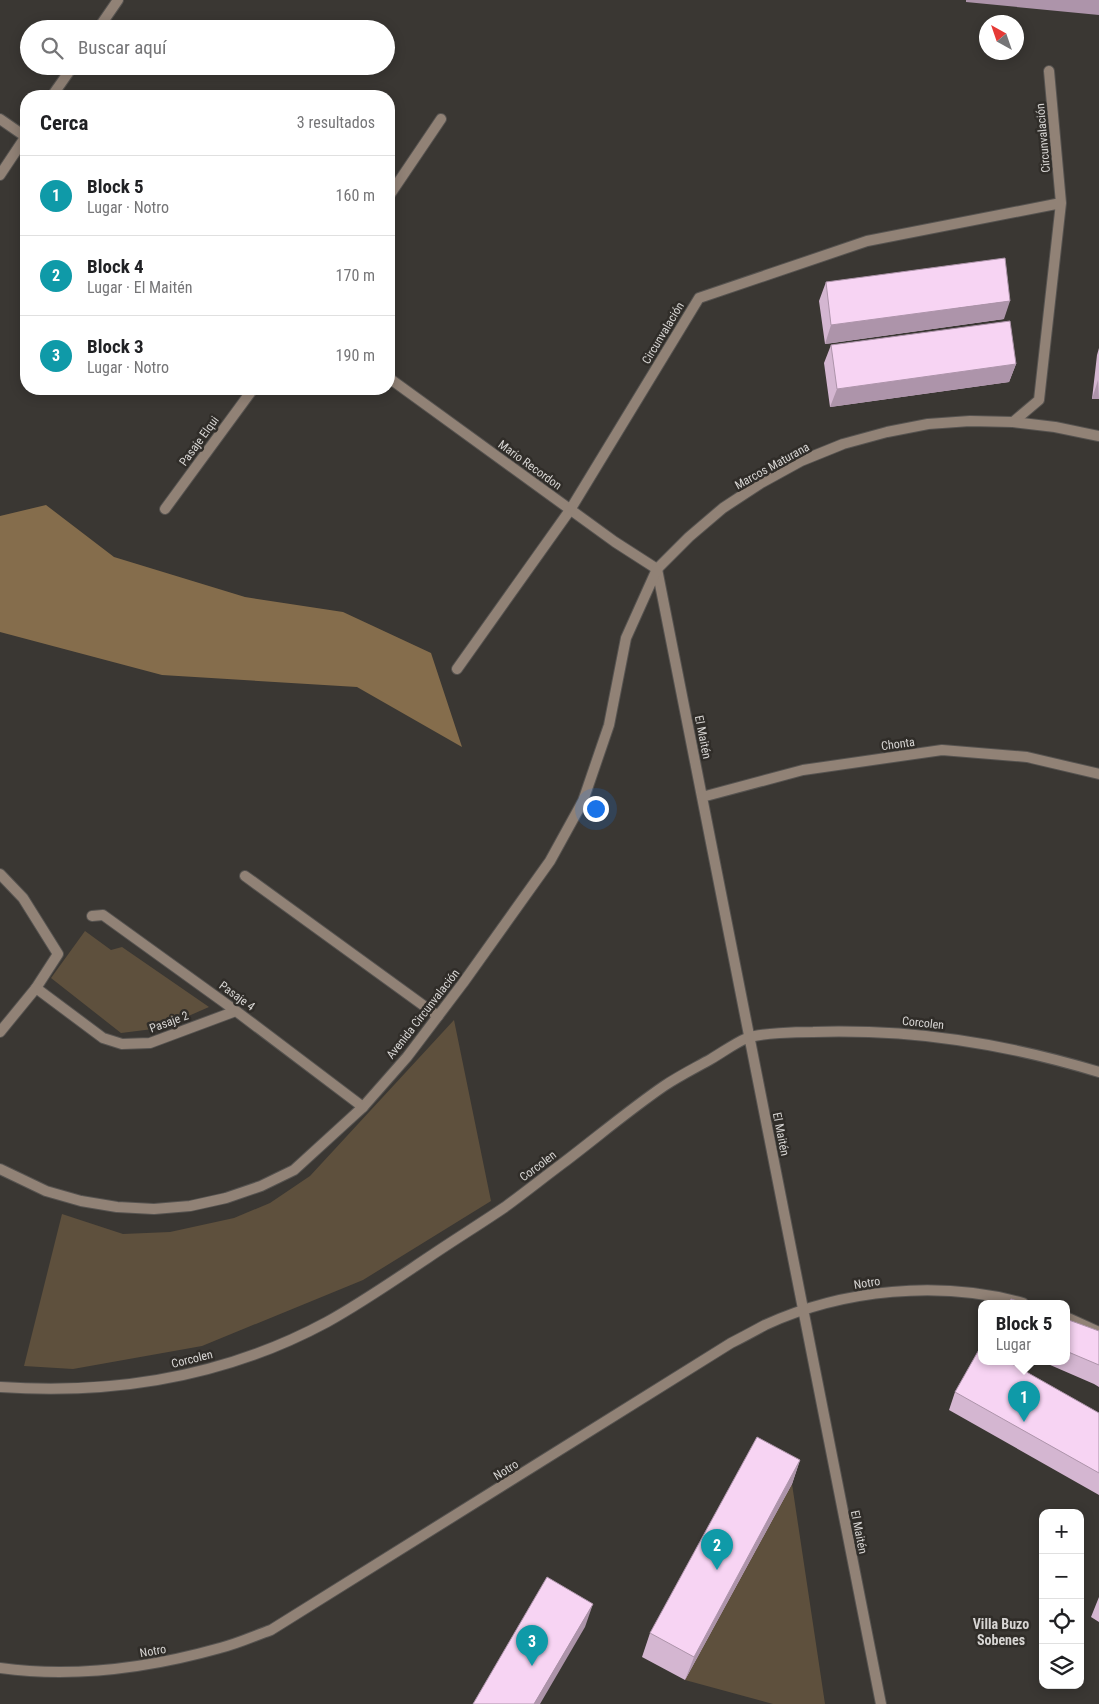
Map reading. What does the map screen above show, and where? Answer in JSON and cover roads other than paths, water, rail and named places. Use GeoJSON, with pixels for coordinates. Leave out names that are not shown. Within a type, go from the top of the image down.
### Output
{"type":"FeatureCollection","features":[{"type":"Feature","properties":{"kind":"street"},"geometry":{"type":"LineString","coordinates":[[104,20],[118,0]]}},
{"type":"Feature","properties":{"kind":"street","name":"Circunvalación"},"geometry":{"type":"LineString","coordinates":[[1013,422],[1040,400],[1061,203],[1049,71]]}},
{"type":"Feature","properties":{"kind":"street"},"geometry":{"type":"LineString","coordinates":[[56,90],[66,75]]}},
{"type":"Feature","properties":{"kind":"street"},"geometry":{"type":"LineString","coordinates":[[0,119],[20,132]]}},
{"type":"Feature","properties":{"kind":"street"},"geometry":{"type":"LineString","coordinates":[[395,187],[441,120]]}},
{"type":"Feature","properties":{"kind":"street"},"geometry":{"type":"LineString","coordinates":[[0,175],[20,145]]}},
{"type":"Feature","properties":{"kind":"street","name":"Circunvalación"},"geometry":{"type":"LineString","coordinates":[[457,668],[570,510],[699,298],[868,241],[1061,203]]}},
{"type":"Feature","properties":{"kind":"street","name":"Mario Recordon"},"geometry":{"type":"LineString","coordinates":[[395,382],[570,510],[657,569]]}},
{"type":"Feature","properties":{"kind":"street","name":"Pasaje Elqui"},"geometry":{"type":"LineString","coordinates":[[165,509],[250,395]]}},
{"type":"Feature","properties":{"kind":"street","name":"Marcos Maturana"},"geometry":{"type":"LineString","coordinates":[[657,569],[689,537],[724,508],[761,483],[801,461],[843,444],[887,432],[970,421],[1013,422],[1055,426],[1099,436]]}},
{"type":"Feature","properties":{"kind":"street","name":"El Maitén"},"geometry":{"type":"LineString","coordinates":[[657,569],[881,1704]]}},
{"type":"Feature","properties":{"kind":"street","name":"Avenida Circunvalación"},"geometry":{"type":"LineString","coordinates":[[0,1169],[46,1191],[81,1201],[117,1207],[154,1209],[190,1206],[226,1198],[261,1186],[294,1170],[363,1107],[407,1057],[550,861],[583,801],[609,725],[626,638],[657,569]]}},
{"type":"Feature","properties":{"kind":"street","name":"Chonta"},"geometry":{"type":"LineString","coordinates":[[702,797],[804,770],[942,750],[1027,757],[1099,774]]}},
{"type":"Feature","properties":{"kind":"street"},"geometry":{"type":"LineString","coordinates":[[0,874],[23,898],[58,954],[36,988],[0,1032]]}},
{"type":"Feature","properties":{"kind":"street"},"geometry":{"type":"LineString","coordinates":[[245,876],[438,1016]]}},
{"type":"Feature","properties":{"kind":"street","name":"Pasaje 4"},"geometry":{"type":"LineString","coordinates":[[92,916],[103,915],[236,1011],[363,1107]]}},
{"type":"Feature","properties":{"kind":"street","name":"Pasaje 2"},"geometry":{"type":"LineString","coordinates":[[36,988],[103,1038],[122,1044],[150,1043],[236,1011]]}},
{"type":"Feature","properties":{"kind":"street","name":"Corcolen"},"geometry":{"type":"LineString","coordinates":[[0,1387],[42,1390],[92,1389],[142,1383],[192,1373],[238,1360],[283,1343],[327,1322],[368,1297],[504,1208],[664,1086],[749,1037],[798,1032],[846,1031],[944,1037],[1000,1046],[1056,1059],[1099,1072]]}},
{"type":"Feature","properties":{"kind":"street","name":"Notro"},"geometry":{"type":"LineString","coordinates":[[0,1668],[67,1672],[119,1669],[170,1661],[222,1648],[271,1630],[731,1343],[767,1325],[803,1311],[843,1300],[885,1293],[926,1290],[968,1293],[1012,1300]]}},
{"type":"Feature","properties":{"kind":"street"},"geometry":{"type":"LineString","coordinates":[[1070,1320],[1099,1332]]}},
{"type":"Feature","properties":{"kind":"place","name":"Block 5"},"geometry":{"type":"Point","coordinates":[1024,1422]}},
{"type":"Feature","properties":{"kind":"place","name":"Block 4"},"geometry":{"type":"Point","coordinates":[717,1570]}},
{"type":"Feature","properties":{"kind":"place","name":"Block 3"},"geometry":{"type":"Point","coordinates":[532,1666]}},
{"type":"Feature","properties":{"kind":"district","name":"Villa Buzo Sobenes"},"geometry":{"type":"Point","coordinates":[1001,1632]}}]}
